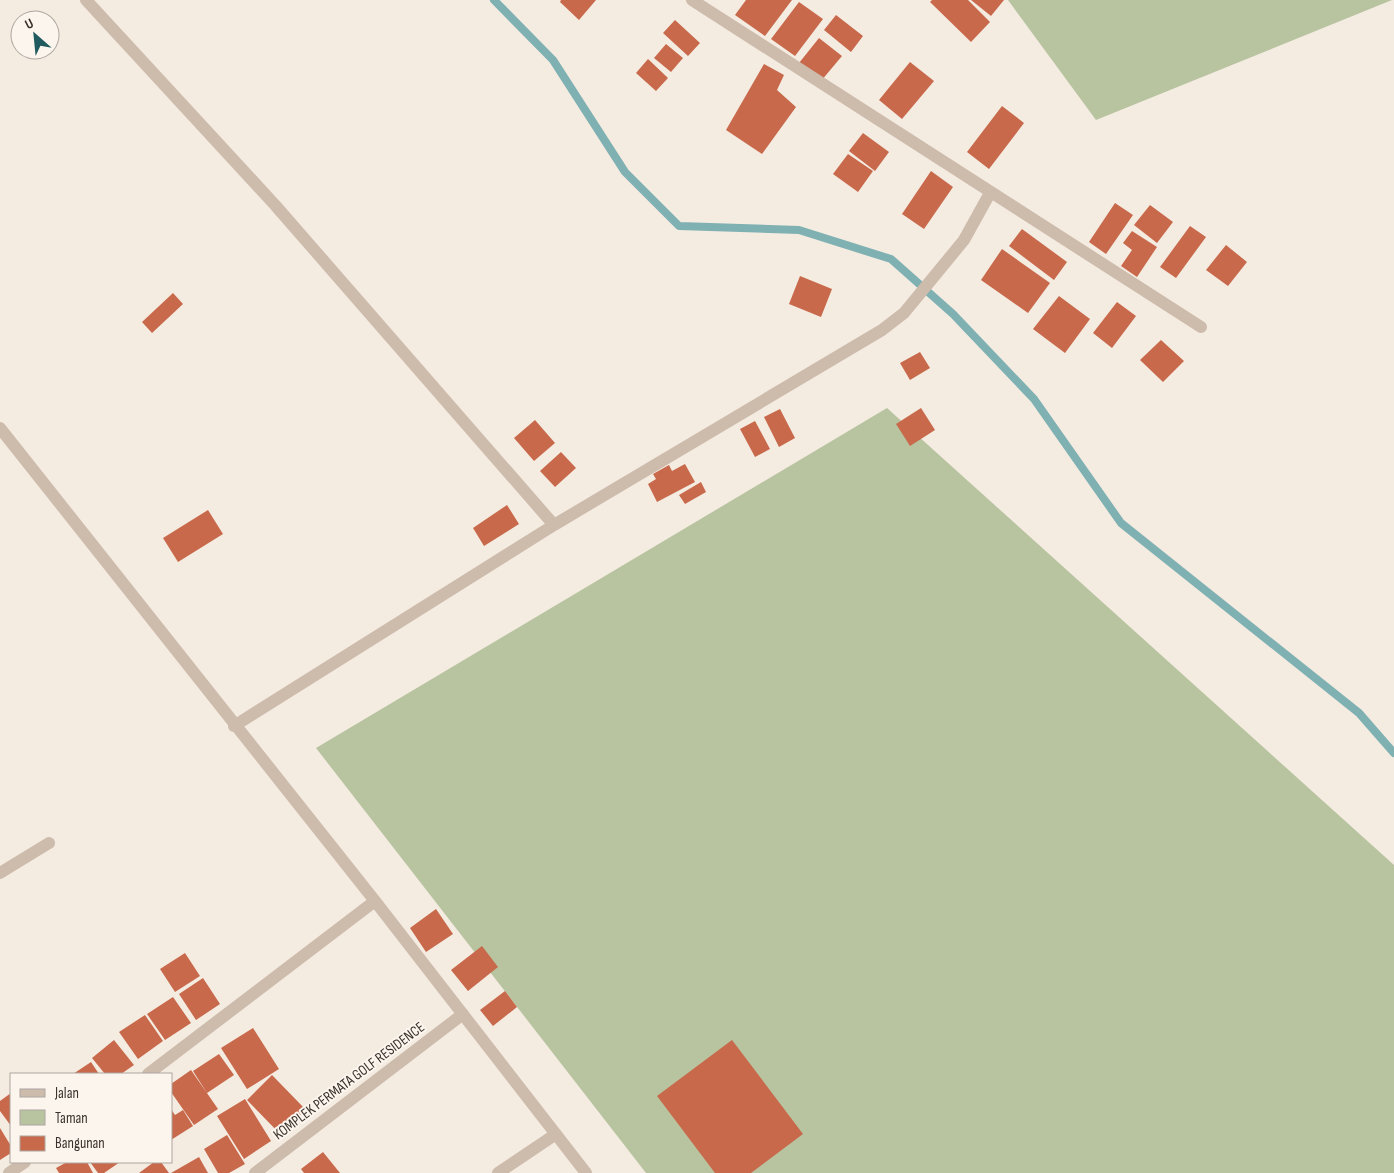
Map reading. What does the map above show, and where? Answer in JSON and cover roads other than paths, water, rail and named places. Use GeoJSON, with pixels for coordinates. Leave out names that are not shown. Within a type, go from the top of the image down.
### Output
{"type":"FeatureCollection","features":[{"type":"Feature","properties":{"kind":"street"},"geometry":{"type":"LineString","coordinates":[[86,0],[275,205],[554,525]]}},
{"type":"Feature","properties":{"kind":"street"},"geometry":{"type":"LineString","coordinates":[[692,0],[990,193],[1202,327]]}},
{"type":"Feature","properties":{"kind":"street"},"geometry":{"type":"LineString","coordinates":[[234,726],[554,525],[882,330],[904,313],[964,240],[990,193]]}},
{"type":"Feature","properties":{"kind":"street"},"geometry":{"type":"LineString","coordinates":[[0,428],[234,726],[375,901],[586,1173]]}},
{"type":"Feature","properties":{"kind":"street"},"geometry":{"type":"LineString","coordinates":[[0,873],[49,843]]}},
{"type":"Feature","properties":{"kind":"street"},"geometry":{"type":"LineString","coordinates":[[149,1073],[375,901]]}},
{"type":"Feature","properties":{"kind":"street","name":"KOMPLEK PERMATA GOLF RESIDENCE"},"geometry":{"type":"LineString","coordinates":[[255,1173],[463,1014]]}},
{"type":"Feature","properties":{"kind":"street"},"geometry":{"type":"LineString","coordinates":[[498,1173],[556,1134]]}},
{"type":"Feature","properties":{"kind":"street"},"geometry":{"type":"LineString","coordinates":[[9,1173],[24,1163]]}},
{"type":"Feature","properties":{"kind":"waterway"},"geometry":{"type":"LineString","coordinates":[[494,0],[553,60],[625,172],[679,226],[799,230],[891,259],[953,314],[1034,399],[1121,523],[1359,713],[1394,753]]}}]}
